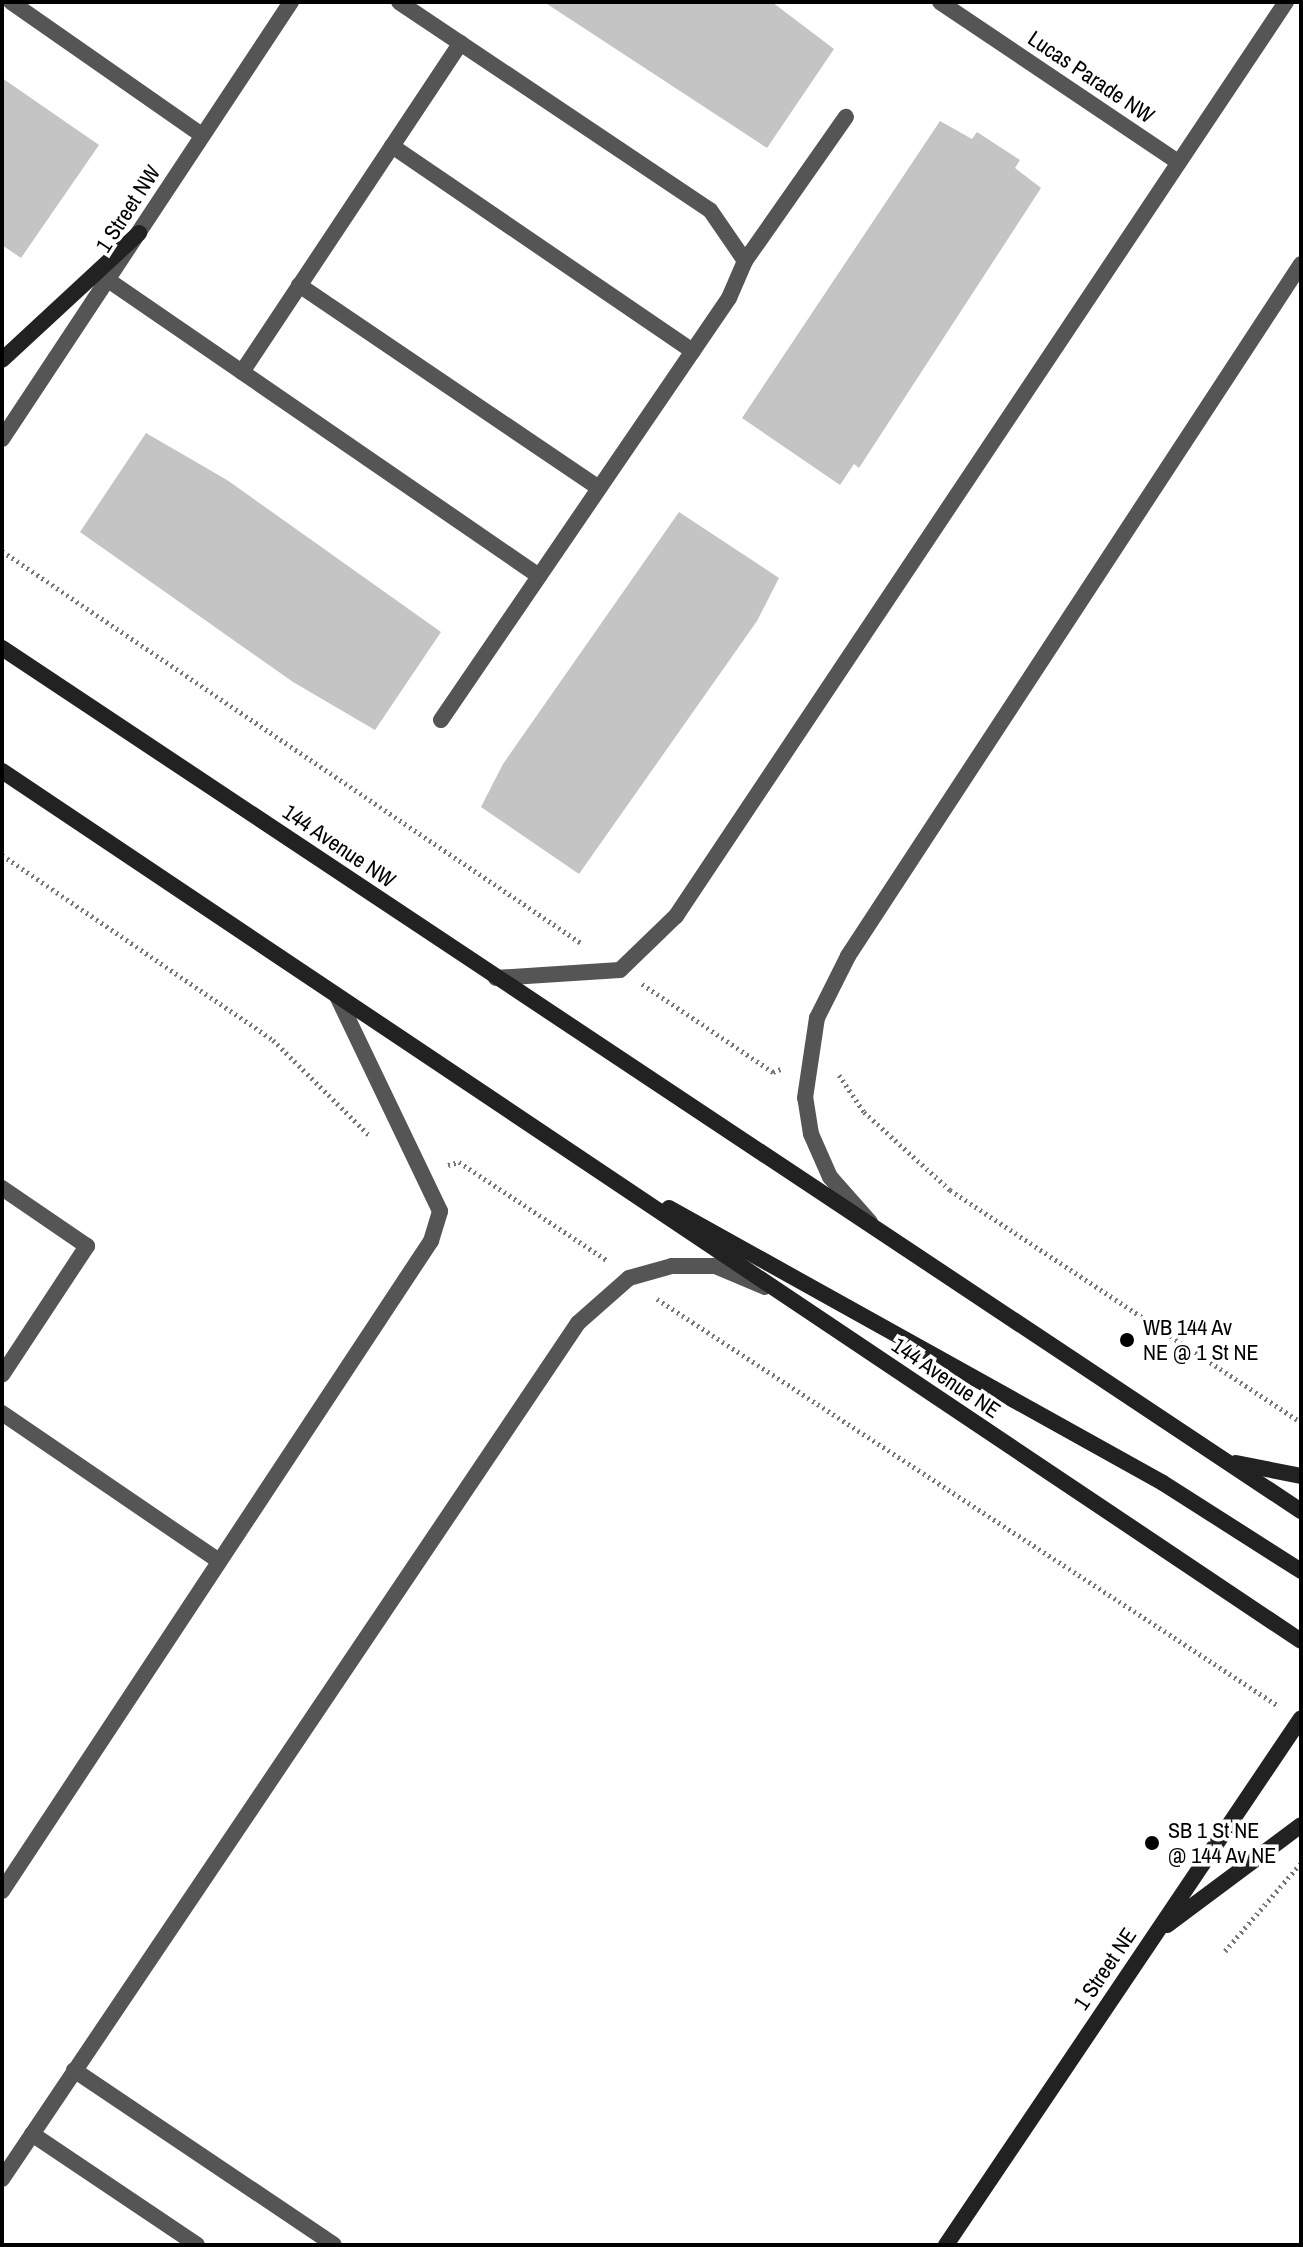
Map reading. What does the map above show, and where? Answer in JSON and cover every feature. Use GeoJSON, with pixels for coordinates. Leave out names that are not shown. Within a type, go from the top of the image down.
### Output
{"type":"FeatureCollection","features":[{"type":"Feature","properties":{"kind":"main road"},"geometry":{"type":"LineString","coordinates":[[2,360],[139,233]]}},
{"type":"Feature","properties":{"kind":"main road","name":"144 Avenue NW"},"geometry":{"type":"LineString","coordinates":[[2,648],[882,1235]]}},
{"type":"Feature","properties":{"kind":"main road"},"geometry":{"type":"LineString","coordinates":[[2,771],[566,1151],[1163,1483],[1301,1571]]}},
{"type":"Feature","properties":{"kind":"main road","name":"144 Avenue NE"},"geometry":{"type":"LineString","coordinates":[[566,1151],[1301,1641]]}},
{"type":"Feature","properties":{"kind":"main road"},"geometry":{"type":"LineString","coordinates":[[882,1235],[1301,1511]]}},
{"type":"Feature","properties":{"kind":"main road"},"geometry":{"type":"LineString","coordinates":[[1224,1460],[1301,1476]]}},
{"type":"Feature","properties":{"kind":"main road","name":"1 Street NE"},"geometry":{"type":"LineString","coordinates":[[946,2245],[1301,1718]]}},
{"type":"Feature","properties":{"kind":"main road"},"geometry":{"type":"LineString","coordinates":[[1156,1934],[1301,1825]]}},
{"type":"Feature","properties":{"kind":"street"},"geometry":{"type":"LineString","coordinates":[[2,7],[8,2],[202,135]]}},
{"type":"Feature","properties":{"kind":"street","name":"1 Street NW"},"geometry":{"type":"LineString","coordinates":[[2,439],[291,2]]}},
{"type":"Feature","properties":{"kind":"street"},"geometry":{"type":"LineString","coordinates":[[399,2],[710,210],[745,261]]}},
{"type":"Feature","properties":{"kind":"street","name":"Lucas Parade NW"},"geometry":{"type":"LineString","coordinates":[[940,2],[1178,162]]}},
{"type":"Feature","properties":{"kind":"street"},"geometry":{"type":"LineString","coordinates":[[496,978],[620,970],[676,916],[1286,2]]}},
{"type":"Feature","properties":{"kind":"street"},"geometry":{"type":"LineString","coordinates":[[242,372],[461,43]]}},
{"type":"Feature","properties":{"kind":"street"},"geometry":{"type":"LineString","coordinates":[[441,720],[693,351],[745,261],[846,117]]}},
{"type":"Feature","properties":{"kind":"street"},"geometry":{"type":"LineString","coordinates":[[392,146],[693,351]]}},
{"type":"Feature","properties":{"kind":"street"},"geometry":{"type":"LineString","coordinates":[[882,1235],[830,1177],[811,1134],[808,1060],[817,1018],[848,956],[1301,264]]}},
{"type":"Feature","properties":{"kind":"street"},"geometry":{"type":"LineString","coordinates":[[108,280],[539,576]]}},
{"type":"Feature","properties":{"kind":"street"},"geometry":{"type":"LineString","coordinates":[[299,285],[599,488]]}},
{"type":"Feature","properties":{"kind":"street"},"geometry":{"type":"LineString","coordinates":[[2,1891],[431,1241],[440,1211],[337,996]]}},
{"type":"Feature","properties":{"kind":"street"},"geometry":{"type":"LineString","coordinates":[[2,1188],[87,1246],[2,1375]]}},
{"type":"Feature","properties":{"kind":"street"},"geometry":{"type":"LineString","coordinates":[[2,2179],[599,1300],[629,1278],[672,1266],[715,1266],[778,1292]]}},
{"type":"Feature","properties":{"kind":"street"},"geometry":{"type":"LineString","coordinates":[[2,1413],[219,1561]]}},
{"type":"Feature","properties":{"kind":"street"},"geometry":{"type":"LineString","coordinates":[[74,2070],[334,2245]]}},
{"type":"Feature","properties":{"kind":"street"},"geometry":{"type":"LineString","coordinates":[[32,2134],[197,2245]]}},
{"type":"Feature","properties":{"kind":"path"},"geometry":{"type":"LineString","coordinates":[[2,551],[773,1072],[827,1053],[864,1112],[950,1190],[1301,1422]]}},
{"type":"Feature","properties":{"kind":"path"},"geometry":{"type":"LineString","coordinates":[[1225,1951],[1301,1864]]}},
{"type":"Feature","properties":{"kind":"building"},"geometry":{"type":"Polygon","coordinates":[[[544,2],[772,2],[834,49],[767,148],[544,2]]]}},
{"type":"Feature","properties":{"kind":"building"},"geometry":{"type":"Polygon","coordinates":[[[2,78],[99,145],[21,258],[2,245],[2,78]]]}},
{"type":"Feature","properties":{"kind":"building"},"geometry":{"type":"Polygon","coordinates":[[[940,121],[972,139],[977,132],[1020,160],[1015,168],[1041,188],[859,468],[854,464],[840,485],[742,418],[940,121]]]}},
{"type":"Feature","properties":{"kind":"building"},"geometry":{"type":"Polygon","coordinates":[[[146,433],[227,480],[441,632],[375,730],[293,682],[80,532],[146,433]]]}},
{"type":"Feature","properties":{"kind":"building"},"geometry":{"type":"Polygon","coordinates":[[[679,512],[779,578],[757,621],[579,874],[481,807],[503,764],[679,512]]]}},
{"type":"Feature","properties":{"kind":"place","name":"WB 144 Av NE @ 1 St NE"},"geometry":{"type":"Point","coordinates":[1127,1340]}},
{"type":"Feature","properties":{"kind":"place","name":"SB 1 St NE @ 144 Av NE"},"geometry":{"type":"Point","coordinates":[1152,1843]}}]}
